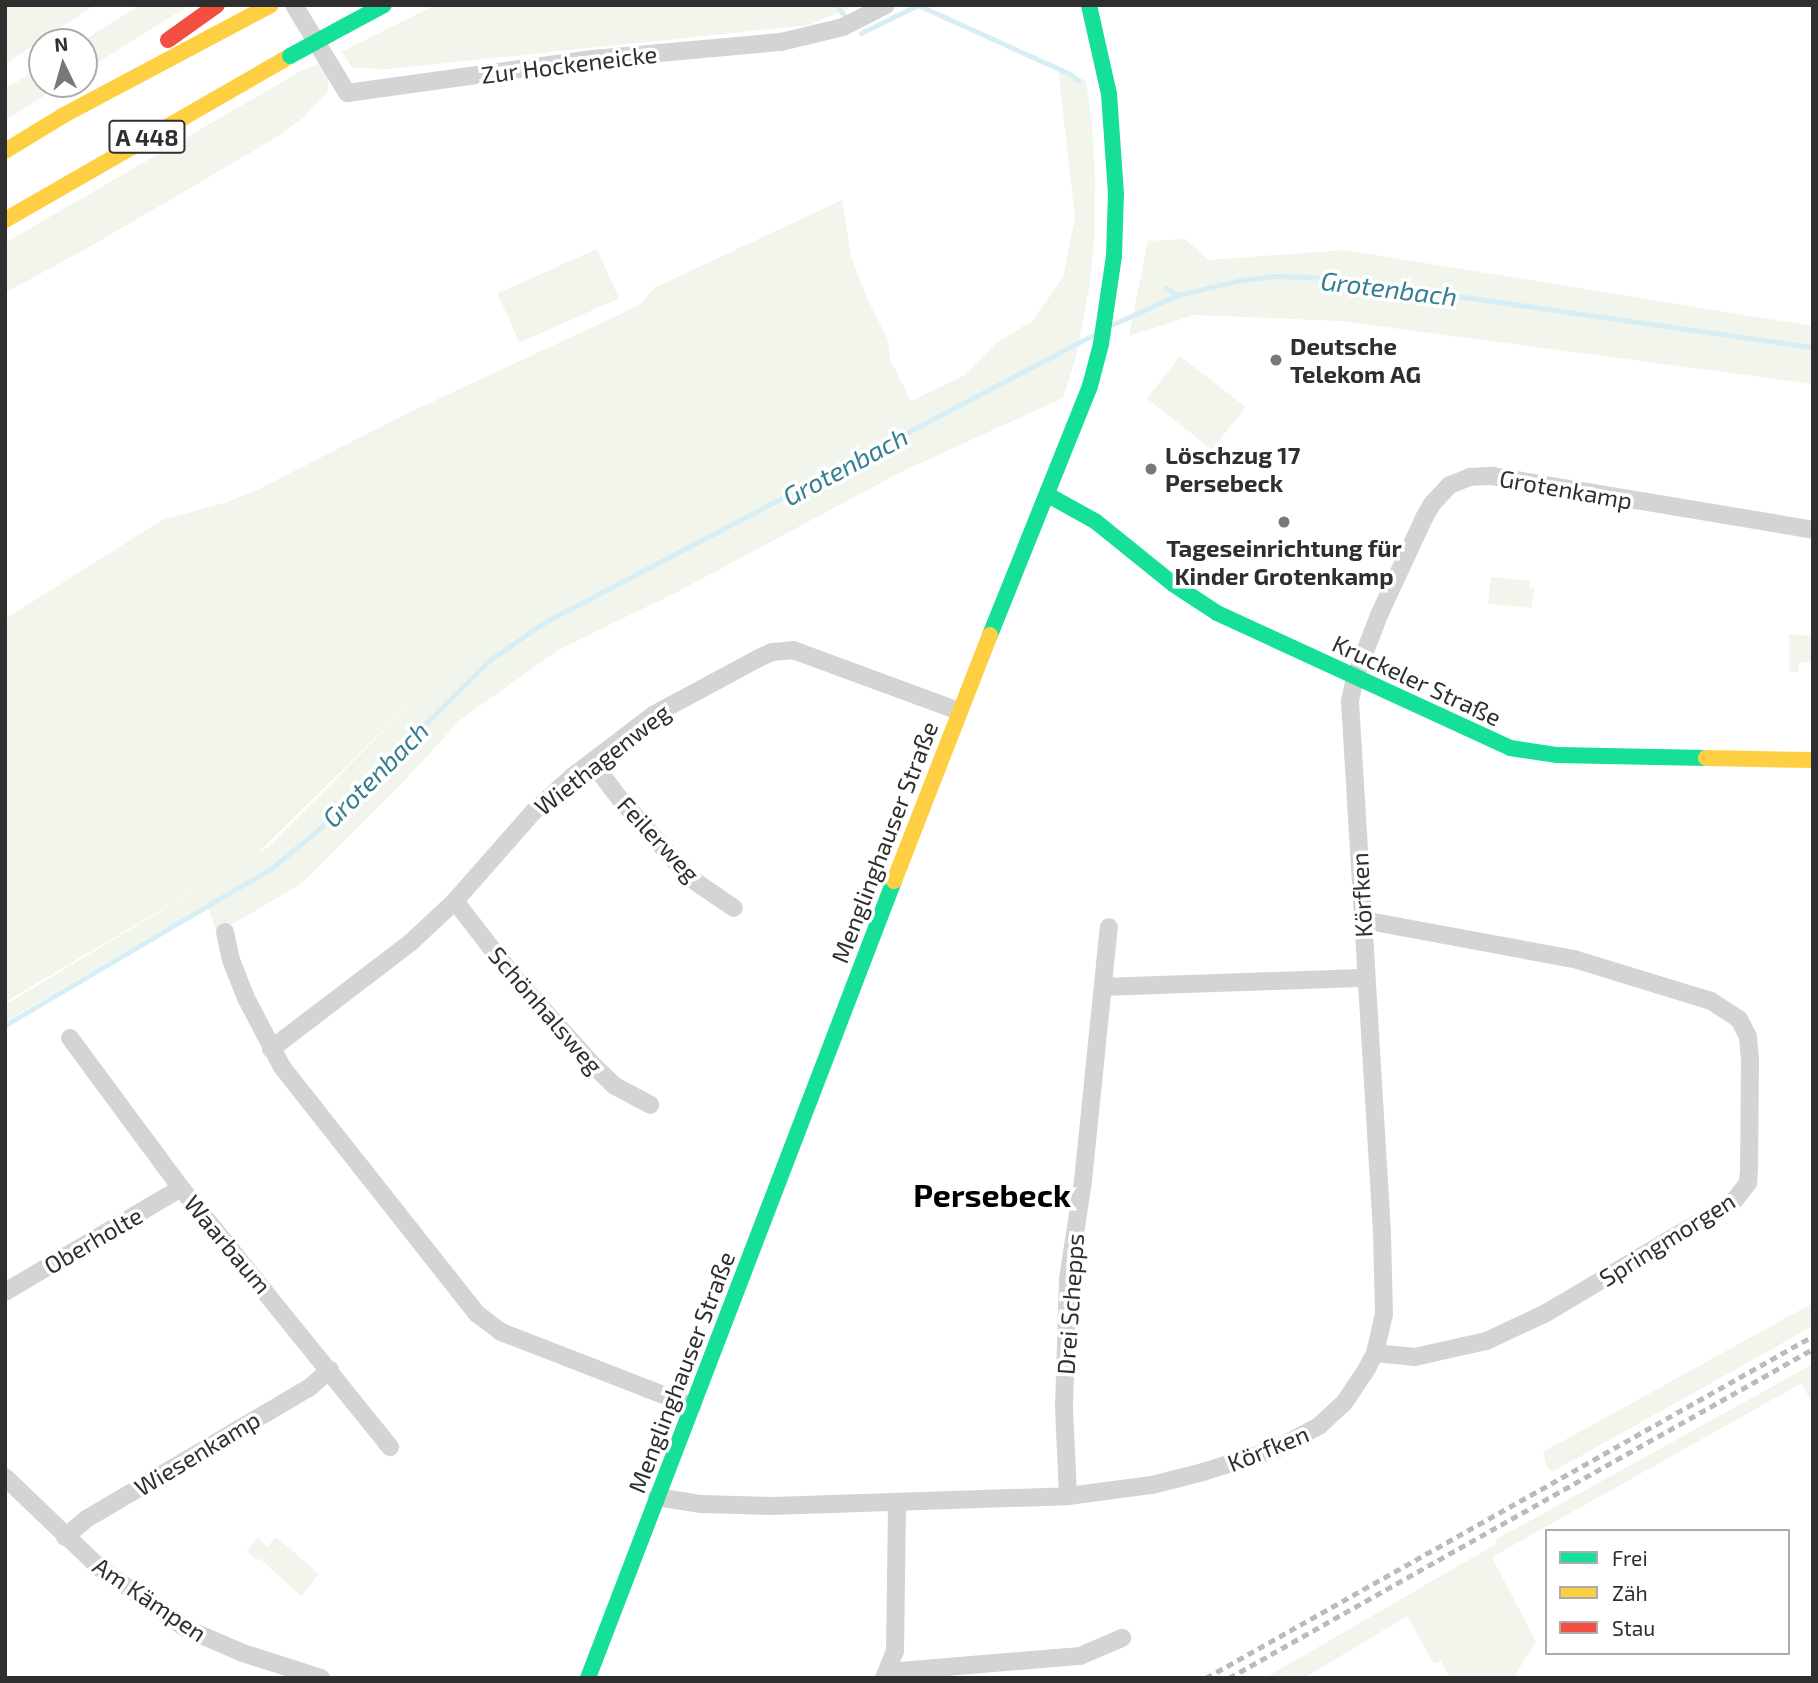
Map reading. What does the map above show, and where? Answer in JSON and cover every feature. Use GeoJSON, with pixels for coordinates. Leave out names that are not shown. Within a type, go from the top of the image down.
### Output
{"type":"FeatureCollection","features":[{"type":"Feature","properties":{"kind":"main road","name":"A 448"},"geometry":{"type":"LineString","coordinates":[[64,115],[217,5]]}},
{"type":"Feature","properties":{"kind":"main road","name":"A 448"},"geometry":{"type":"LineString","coordinates":[[5,220],[384,5]]}},
{"type":"Feature","properties":{"kind":"main road","name":"Menglinghauser Straße"},"geometry":{"type":"LineString","coordinates":[[588,1678],[959,711],[1078,421],[1101,344],[1114,256],[1114,131],[1103,60],[1089,5]]}},
{"type":"Feature","properties":{"kind":"main road","name":"A 448"},"geometry":{"type":"LineString","coordinates":[[5,151],[64,115],[267,7]]}},
{"type":"Feature","properties":{"kind":"main road","name":"Kruckeler Straße"},"geometry":{"type":"LineString","coordinates":[[1048,495],[1095,521],[1172,583],[1217,613],[1499,743],[1524,751],[1568,756],[1813,760]]}},
{"type":"Feature","properties":{"kind":"street","name":"Zur Hockeneicke"},"geometry":{"type":"LineString","coordinates":[[294,5],[347,93],[593,59],[781,43],[843,27],[886,5]]}},
{"type":"Feature","properties":{"kind":"street","name":"Grotenkamp"},"geometry":{"type":"LineString","coordinates":[[1354,677],[1423,518],[1445,489],[1470,477],[1492,475],[1813,530]]}},
{"type":"Feature","properties":{"kind":"street","name":"Wiethagenweg"},"geometry":{"type":"LineString","coordinates":[[271,1049],[381,967],[455,901],[534,811],[592,762],[653,715],[757,659],[783,650],[804,654],[959,711]]}},
{"type":"Feature","properties":{"kind":"street","name":"Körfken"},"geometry":{"type":"LineString","coordinates":[[657,1497],[725,1505],[1068,1496],[1176,1480],[1246,1460],[1300,1439],[1344,1403],[1375,1353],[1384,1314],[1385,1281],[1350,717],[1354,677]]}},
{"type":"Feature","properties":{"kind":"street","name":"Feilerweg"},"geometry":{"type":"LineString","coordinates":[[592,762],[620,799],[690,877],[734,908]]}},
{"type":"Feature","properties":{"kind":"street","name":"Schönhalsweg"},"geometry":{"type":"LineString","coordinates":[[455,901],[513,976],[592,1065],[615,1086],[650,1105]]}},
{"type":"Feature","properties":{"kind":"street","name":"Springmorgen"},"geometry":{"type":"LineString","coordinates":[[1363,920],[1574,959],[1711,1001],[1739,1019],[1748,1037],[1750,1061],[1748,1183],[1733,1202],[1544,1314],[1486,1341],[1415,1357],[1375,1353]]}},
{"type":"Feature","properties":{"kind":"street","name":"Drei Schepps"},"geometry":{"type":"LineString","coordinates":[[1068,1496],[1066,1319],[1110,927]]}},
{"type":"Feature","properties":{"kind":"street"},"geometry":{"type":"LineString","coordinates":[[225,932],[236,974],[271,1049],[290,1077],[485,1321],[501,1332],[692,1406]]}},
{"type":"Feature","properties":{"kind":"street"},"geometry":{"type":"LineString","coordinates":[[1103,987],[1366,978]]}},
{"type":"Feature","properties":{"kind":"street","name":"Waarbaum"},"geometry":{"type":"LineString","coordinates":[[70,1038],[181,1188],[390,1447]]}},
{"type":"Feature","properties":{"kind":"street","name":"Oberholte"},"geometry":{"type":"LineString","coordinates":[[5,1292],[181,1188]]}},
{"type":"Feature","properties":{"kind":"street","name":"Wiesenkamp"},"geometry":{"type":"LineString","coordinates":[[65,1537],[88,1518],[309,1388],[330,1370]]}},
{"type":"Feature","properties":{"kind":"street","name":"Am Kämpen"},"geometry":{"type":"LineString","coordinates":[[5,1477],[65,1537],[120,1583],[185,1628],[243,1653],[321,1678]]}},
{"type":"Feature","properties":{"kind":"street"},"geometry":{"type":"LineString","coordinates":[[897,1502],[895,1651],[886,1675],[1080,1656],[1122,1638]]}},
{"type":"Feature","properties":{"kind":"shaded area"},"geometry":{"type":"Polygon","coordinates":[[[5,5],[95,5],[60,28],[28,28],[28,49],[5,64],[5,5]]]}},
{"type":"Feature","properties":{"kind":"shaded area"},"geometry":{"type":"Polygon","coordinates":[[[140,5],[190,5],[98,62],[98,31],[140,5]]]}},
{"type":"Feature","properties":{"kind":"shaded area"},"geometry":{"type":"Polygon","coordinates":[[[436,5],[857,5],[809,25],[387,69],[353,68],[341,52],[436,5]]]}},
{"type":"Feature","properties":{"kind":"shaded area"},"geometry":{"type":"Polygon","coordinates":[[[323,63],[328,72],[328,92],[303,118],[272,140],[5,293],[5,243],[299,72],[323,63]]]}},
{"type":"Feature","properties":{"kind":"shaded area"},"geometry":{"type":"Polygon","coordinates":[[[1058,69],[1086,81],[1092,122],[1095,182],[1090,283],[1076,357],[1063,398],[903,471],[677,592],[558,650],[460,720],[408,777],[301,884],[217,933],[207,904],[5,1022],[5,1005],[234,867],[5,1002],[5,619],[162,520],[253,492],[408,413],[623,313],[642,303],[654,288],[842,200],[851,256],[867,298],[888,340],[890,359],[911,401],[963,376],[996,343],[1032,321],[1063,278],[1075,217],[1058,69]],[[438,676],[259,852],[268,847],[438,676]]]}},
{"type":"Feature","properties":{"kind":"shaded area"},"geometry":{"type":"Polygon","coordinates":[[[28,75],[28,98],[40,98],[5,120],[5,89],[28,75]]]}},
{"type":"Feature","properties":{"kind":"shaded area"},"geometry":{"type":"Polygon","coordinates":[[[1185,239],[1209,260],[1345,250],[1813,326],[1813,384],[1340,321],[1194,315],[1129,336],[1148,241],[1185,239]]]}},
{"type":"Feature","properties":{"kind":"shaded area"},"geometry":{"type":"Polygon","coordinates":[[[597,249],[619,298],[519,343],[497,293],[597,249]]]}},
{"type":"Feature","properties":{"kind":"shaded area"},"geometry":{"type":"Polygon","coordinates":[[[1180,356],[1245,407],[1212,450],[1147,399],[1180,356]]]}},
{"type":"Feature","properties":{"kind":"shaded area"},"geometry":{"type":"Polygon","coordinates":[[[1491,577],[1530,581],[1529,588],[1534,589],[1531,608],[1488,604],[1491,577]]]}},
{"type":"Feature","properties":{"kind":"shaded area"},"geometry":{"type":"Polygon","coordinates":[[[1789,634],[1813,636],[1813,663],[1799,662],[1798,672],[1789,672],[1789,634]]]}},
{"type":"Feature","properties":{"kind":"shaded area"},"geometry":{"type":"Polygon","coordinates":[[[1813,1303],[1813,1326],[1552,1472],[1546,1465],[1543,1452],[1813,1303]]]}},
{"type":"Feature","properties":{"kind":"shaded area"},"geometry":{"type":"Polygon","coordinates":[[[1813,1364],[1813,1406],[1802,1383],[1492,1557],[1536,1642],[1513,1678],[1450,1678],[1441,1661],[1434,1664],[1407,1616],[1304,1678],[1265,1678],[1496,1544],[1495,1540],[1813,1364]]]}},
{"type":"Feature","properties":{"kind":"shaded area"},"geometry":{"type":"Polygon","coordinates":[[[258,1537],[267,1547],[276,1537],[319,1574],[301,1596],[259,1558],[257,1560],[247,1551],[258,1537]]]}},
{"type":"Feature","properties":{"kind":"waterway"},"geometry":{"type":"LineString","coordinates":[[836,5],[844,15]]}},
{"type":"Feature","properties":{"kind":"waterway"},"geometry":{"type":"LineString","coordinates":[[861,33],[918,5],[1070,74],[1079,81]]}},
{"type":"Feature","properties":{"kind":"waterway","name":"Grotenbach"},"geometry":{"type":"LineString","coordinates":[[1113,324],[1178,295],[1242,280],[1275,276],[1332,278],[1813,347]]}},
{"type":"Feature","properties":{"kind":"waterway"},"geometry":{"type":"LineString","coordinates":[[1166,288],[1178,295]]}},
{"type":"Feature","properties":{"kind":"waterway","name":"Grotenbach"},"geometry":{"type":"LineString","coordinates":[[5,1025],[273,867],[318,830],[491,659],[545,622],[1095,334]]}},
{"type":"Feature","properties":{"kind":"railway"},"geometry":{"type":"LineString","coordinates":[[1206,1678],[1813,1336]]}},
{"type":"Feature","properties":{"kind":"railway"},"geometry":{"type":"LineString","coordinates":[[1229,1678],[1813,1349]]}},
{"type":"Feature","properties":{"kind":"traffic: fast"},"geometry":{"type":"LineString","coordinates":[[345,26],[384,5]]}},
{"type":"Feature","properties":{"kind":"traffic: fast"},"geometry":{"type":"LineString","coordinates":[[990,635],[1090,386],[1101,344],[1114,256],[1116,194],[1109,94],[1089,5]]}},
{"type":"Feature","properties":{"kind":"traffic: fast"},"geometry":{"type":"LineString","coordinates":[[290,56],[345,26]]}},
{"type":"Feature","properties":{"kind":"traffic: fast"},"geometry":{"type":"LineString","coordinates":[[1048,495],[1095,521],[1173,584],[1217,613],[1510,748],[1557,755],[1706,758]]}},
{"type":"Feature","properties":{"kind":"traffic: fast"},"geometry":{"type":"LineString","coordinates":[[588,1678],[894,881]]}},
{"type":"Feature","properties":{"kind":"traffic: slow"},"geometry":{"type":"LineString","coordinates":[[5,151],[64,115],[271,5]]}},
{"type":"Feature","properties":{"kind":"traffic: slow"},"geometry":{"type":"LineString","coordinates":[[5,220],[290,56]]}},
{"type":"Feature","properties":{"kind":"traffic: slow"},"geometry":{"type":"LineString","coordinates":[[894,881],[990,635]]}},
{"type":"Feature","properties":{"kind":"traffic: slow"},"geometry":{"type":"LineString","coordinates":[[1706,758],[1813,760]]}},
{"type":"Feature","properties":{"kind":"traffic: jam"},"geometry":{"type":"LineString","coordinates":[[168,40],[217,5]]}},
{"type":"Feature","properties":{"kind":"place","name":"Deutsche Telekom AG"},"geometry":{"type":"Point","coordinates":[1276,360]}},
{"type":"Feature","properties":{"kind":"place","name":"Löschzug 17 Persebeck"},"geometry":{"type":"Point","coordinates":[1151,469]}},
{"type":"Feature","properties":{"kind":"place","name":"Tageseinrichtung für Kinder Grotenkamp"},"geometry":{"type":"Point","coordinates":[1284,522]}},
{"type":"Feature","properties":{"kind":"district","name":"Persebeck"},"geometry":{"type":"Point","coordinates":[992,1194]}}]}
